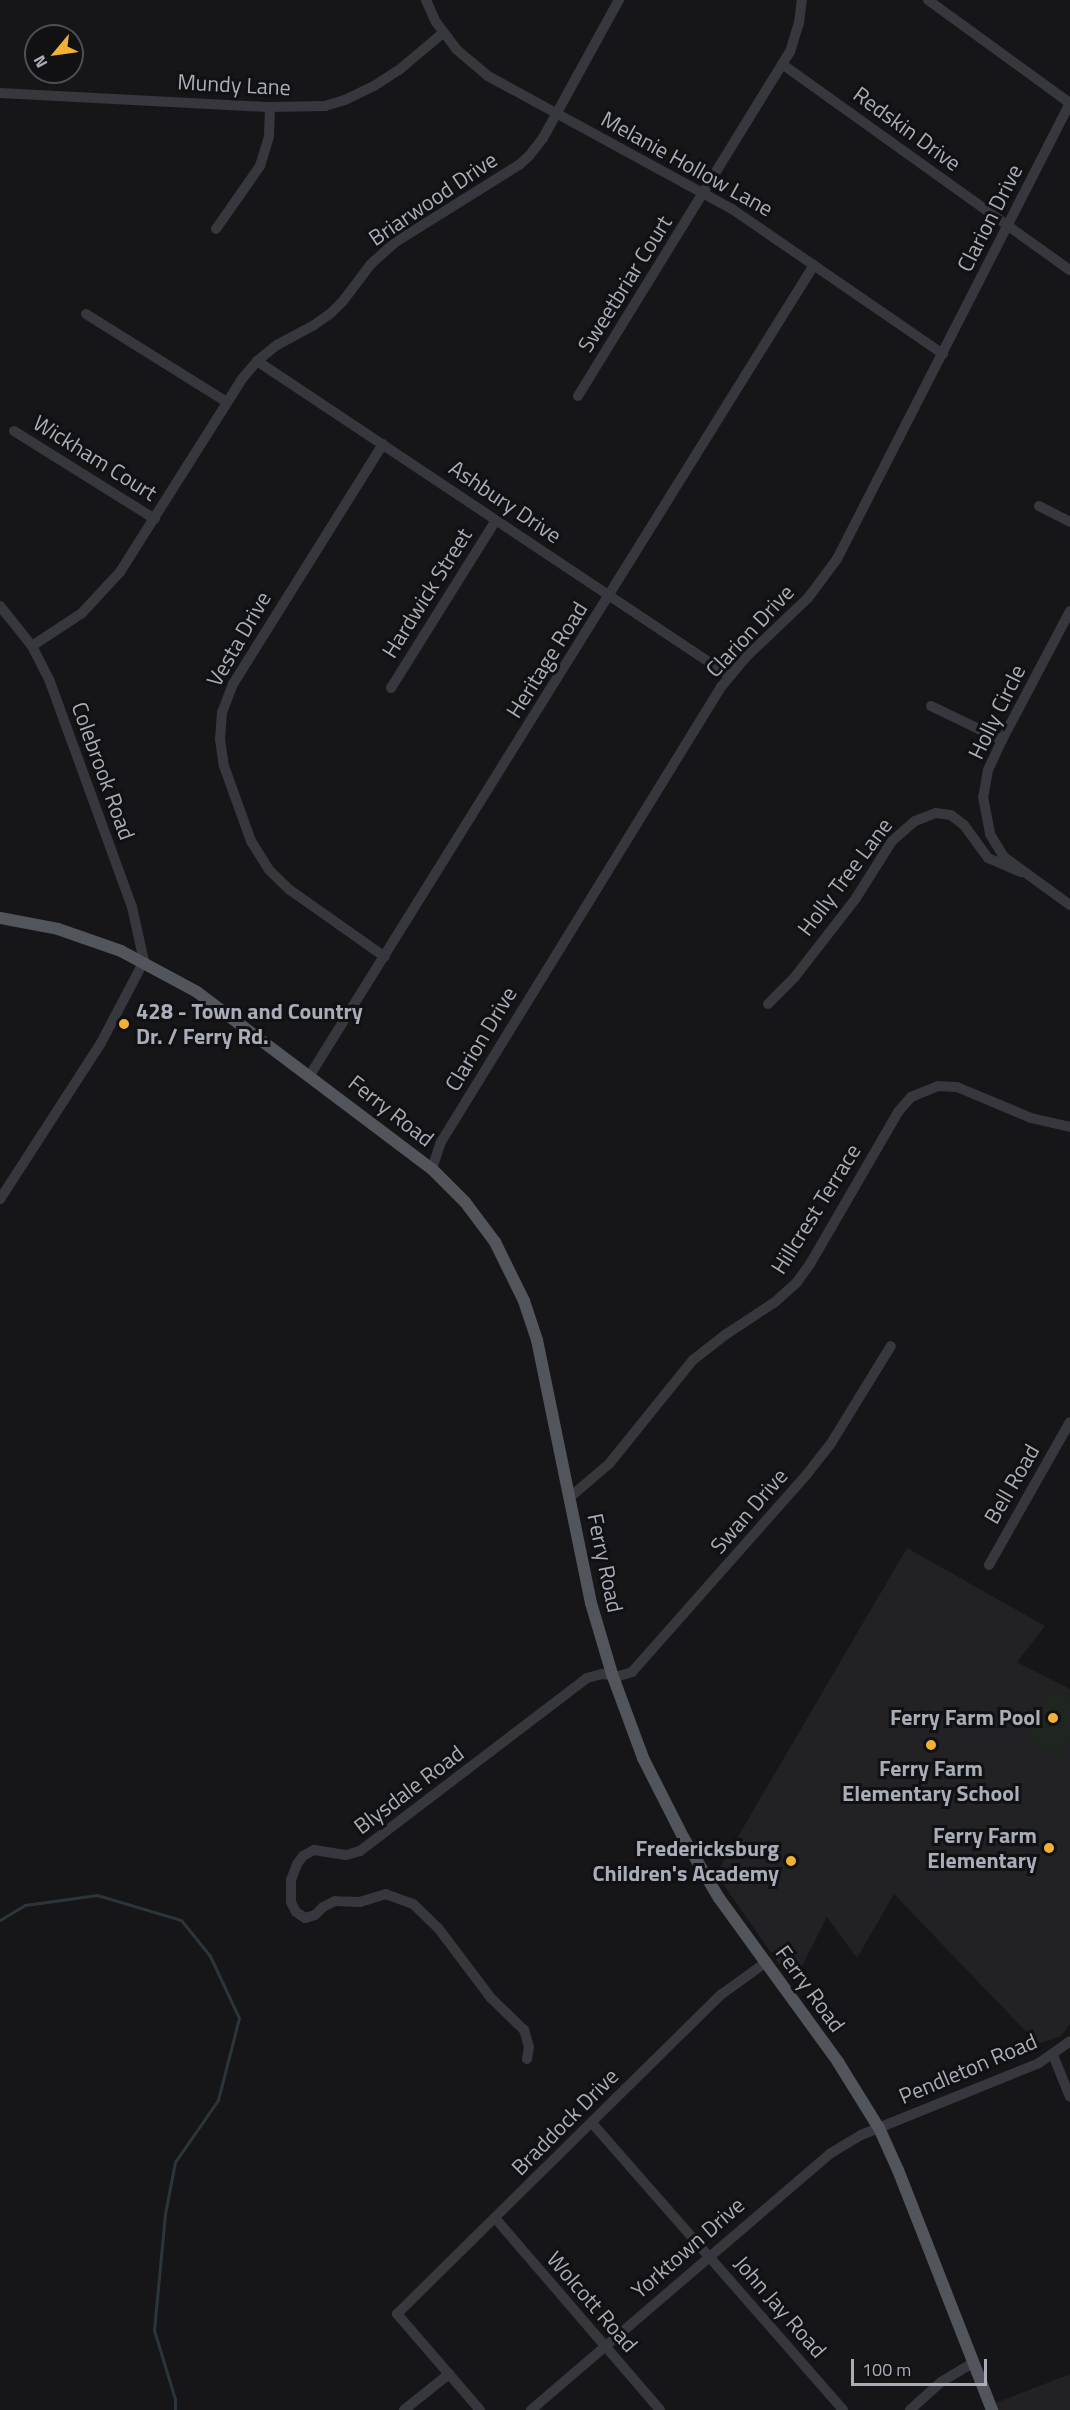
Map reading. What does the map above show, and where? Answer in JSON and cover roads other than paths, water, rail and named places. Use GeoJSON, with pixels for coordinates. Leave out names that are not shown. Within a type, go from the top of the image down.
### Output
{"type":"FeatureCollection","features":[{"type":"Feature","properties":{"kind":"main road","name":"Ferry Road"},"geometry":{"type":"LineString","coordinates":[[0,918],[39,925],[86,938],[144,961],[197,992],[432,1169],[459,1195],[481,1221],[509,1267],[524,1300],[537,1340],[591,1603],[612,1674],[643,1758],[664,1803],[719,1898],[838,2062],[879,2128],[898,2170],[992,2410]]}},
{"type":"Feature","properties":{"kind":"street","name":"Melanie Hollow Lane"},"geometry":{"type":"LineString","coordinates":[[426,0],[443,33],[456,49],[488,76],[704,192],[766,230],[943,354]]}},
{"type":"Feature","properties":{"kind":"street","name":"Briarwood Drive"},"geometry":{"type":"LineString","coordinates":[[32,646],[67,624],[99,597],[120,572],[227,402],[257,361],[277,345],[314,326],[330,314],[350,294],[371,264],[394,243],[519,165],[538,145],[619,0]]}},
{"type":"Feature","properties":{"kind":"street","name":"Sweetbriar Court"},"geometry":{"type":"LineString","coordinates":[[578,396],[782,64],[795,38],[802,0]]}},
{"type":"Feature","properties":{"kind":"street"},"geometry":{"type":"LineString","coordinates":[[928,0],[1070,103]]}},
{"type":"Feature","properties":{"kind":"street","name":"Mundy Lane"},"geometry":{"type":"LineString","coordinates":[[0,93],[270,107],[325,106],[362,93],[399,70],[443,33]]}},
{"type":"Feature","properties":{"kind":"street","name":"Redskin Drive"},"geometry":{"type":"LineString","coordinates":[[782,64],[1070,270]]}},
{"type":"Feature","properties":{"kind":"street","name":"Clarion Drive"},"geometry":{"type":"LineString","coordinates":[[432,1169],[441,1142],[730,676],[796,610],[824,578],[854,528],[1070,103]]}},
{"type":"Feature","properties":{"kind":"street"},"geometry":{"type":"LineString","coordinates":[[216,228],[260,166],[269,136],[270,107]]}},
{"type":"Feature","properties":{"kind":"street","name":"Heritage Road"},"geometry":{"type":"LineString","coordinates":[[310,1075],[814,265]]}},
{"type":"Feature","properties":{"kind":"street"},"geometry":{"type":"LineString","coordinates":[[86,314],[227,402]]}},
{"type":"Feature","properties":{"kind":"street","name":"Ashbury Drive"},"geometry":{"type":"LineString","coordinates":[[257,361],[730,676]]}},
{"type":"Feature","properties":{"kind":"street","name":"Wickham Court"},"geometry":{"type":"LineString","coordinates":[[14,431],[155,519]]}},
{"type":"Feature","properties":{"kind":"street","name":"Vesta Drive"},"geometry":{"type":"LineString","coordinates":[[383,444],[233,684],[222,712],[220,739],[224,766],[251,841],[269,870],[290,890],[385,957]]}},
{"type":"Feature","properties":{"kind":"street"},"geometry":{"type":"LineString","coordinates":[[1039,506],[1070,522]]}},
{"type":"Feature","properties":{"kind":"street","name":"Hardwick Street"},"geometry":{"type":"LineString","coordinates":[[391,688],[496,520]]}},
{"type":"Feature","properties":{"kind":"street","name":"Colebrook Road"},"geometry":{"type":"LineString","coordinates":[[0,606],[32,646],[49,680],[132,908],[144,961]]}},
{"type":"Feature","properties":{"kind":"street","name":"Holly Circle"},"geometry":{"type":"LineString","coordinates":[[1070,611],[1002,740],[984,784],[983,811],[996,846],[1021,872],[1070,905]]}},
{"type":"Feature","properties":{"kind":"street"},"geometry":{"type":"LineString","coordinates":[[931,706],[1002,740]]}},
{"type":"Feature","properties":{"kind":"street","name":"Holly Tree Lane"},"geometry":{"type":"LineString","coordinates":[[768,1004],[794,978],[856,898],[892,841],[915,821],[936,813],[951,815],[964,825],[988,858],[1021,872]]}},
{"type":"Feature","properties":{"kind":"street"},"geometry":{"type":"LineString","coordinates":[[0,1199],[101,1043],[144,961]]}},
{"type":"Feature","properties":{"kind":"street","name":"Hillcrest Terrace"},"geometry":{"type":"LineString","coordinates":[[569,1498],[609,1464],[693,1360],[725,1335],[776,1302],[797,1282],[810,1264],[898,1112],[911,1097],[938,1086],[957,1087],[1032,1118],[1070,1127]]}},
{"type":"Feature","properties":{"kind":"street","name":"Swan Drive"},"geometry":{"type":"LineString","coordinates":[[612,1674],[626,1674],[641,1663],[807,1474],[830,1445],[891,1346]]}},
{"type":"Feature","properties":{"kind":"street","name":"Bell Road"},"geometry":{"type":"LineString","coordinates":[[988,1565],[1070,1422]]}},
{"type":"Feature","properties":{"kind":"street","name":"Blysdale Road"},"geometry":{"type":"LineString","coordinates":[[527,2059],[529,2047],[524,2030],[491,1998],[446,1938],[413,1904],[386,1894],[360,1902],[335,1901],[322,1907],[315,1915],[305,1918],[293,1908],[291,1880],[297,1864],[307,1853],[321,1850],[346,1855],[360,1851],[587,1678],[612,1674]]}},
{"type":"Feature","properties":{"kind":"street","name":"Braddock Drive"},"geometry":{"type":"LineString","coordinates":[[449,2374],[398,2314],[731,1986],[765,1963]]}},
{"type":"Feature","properties":{"kind":"street","name":"Pendleton Road"},"geometry":{"type":"LineString","coordinates":[[879,2128],[1053,2055],[1070,2041]]}},
{"type":"Feature","properties":{"kind":"street"},"geometry":{"type":"LineString","coordinates":[[1053,2055],[1070,2097]]}},
{"type":"Feature","properties":{"kind":"street","name":"John Jay Road"},"geometry":{"type":"LineString","coordinates":[[592,2123],[843,2410]]}},
{"type":"Feature","properties":{"kind":"street","name":"Yorktown Drive"},"geometry":{"type":"LineString","coordinates":[[531,2410],[831,2153],[861,2135],[879,2128]]}},
{"type":"Feature","properties":{"kind":"street","name":"Wolcott Road"},"geometry":{"type":"LineString","coordinates":[[495,2218],[660,2410]]}},
{"type":"Feature","properties":{"kind":"street"},"geometry":{"type":"LineString","coordinates":[[910,2410],[940,2382],[973,2363]]}},
{"type":"Feature","properties":{"kind":"street"},"geometry":{"type":"LineString","coordinates":[[404,2410],[449,2374],[480,2410]]}},
{"type":"Feature","properties":{"kind":"waterway"},"geometry":{"type":"LineString","coordinates":[[0,1920],[25,1905],[97,1895],[181,1920],[210,1956],[239,2018],[218,2100],[175,2162],[165,2214],[154,2330],[175,2399],[175,2410]]}},
{"type":"Feature","properties":{"kind":"place","name":"428 - Town and Country Dr. / Ferry Rd."},"geometry":{"type":"Point","coordinates":[124,1024]}},
{"type":"Feature","properties":{"kind":"place","name":"Ferry Farm Pool"},"geometry":{"type":"Point","coordinates":[1053,1718]}},
{"type":"Feature","properties":{"kind":"place","name":"Ferry Farm Elementary School"},"geometry":{"type":"Point","coordinates":[931,1745]}},
{"type":"Feature","properties":{"kind":"place","name":"Ferry Farm Elementary"},"geometry":{"type":"Point","coordinates":[1049,1848]}},
{"type":"Feature","properties":{"kind":"place","name":"Fredericksburg Children's Academy"},"geometry":{"type":"Point","coordinates":[791,1861]}}]}
